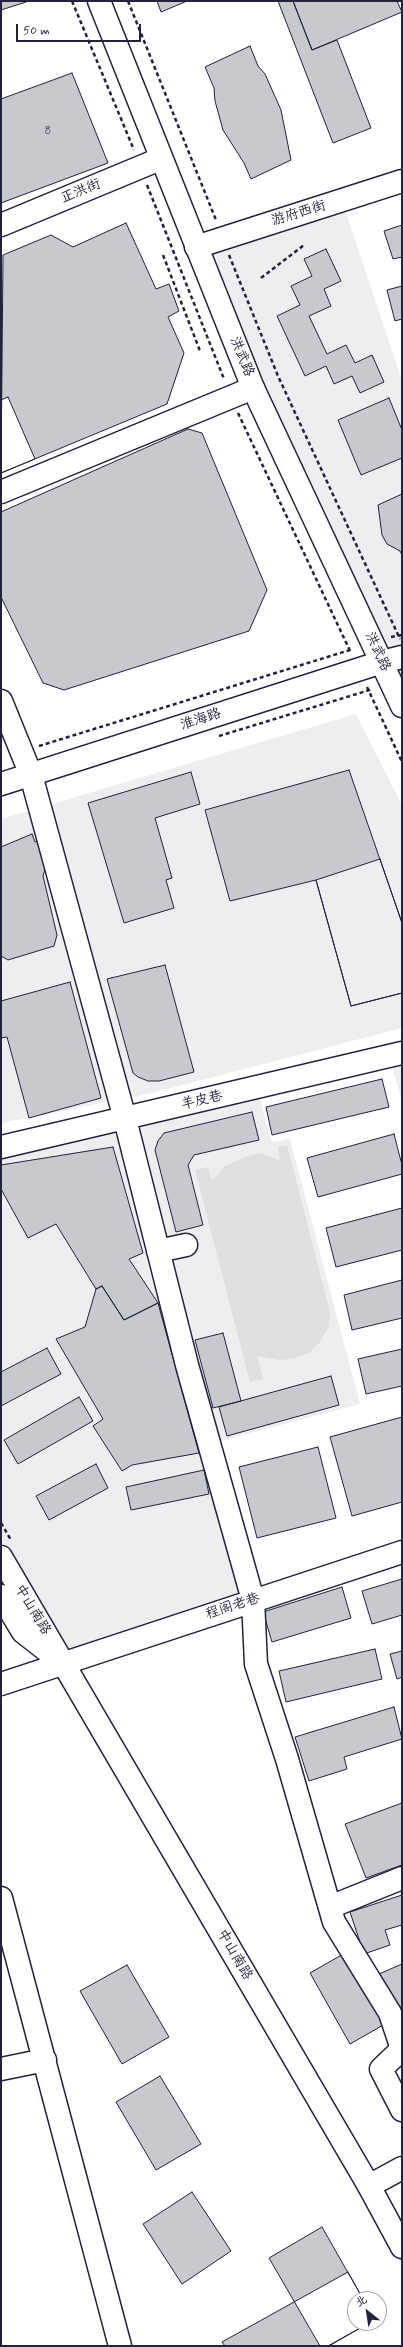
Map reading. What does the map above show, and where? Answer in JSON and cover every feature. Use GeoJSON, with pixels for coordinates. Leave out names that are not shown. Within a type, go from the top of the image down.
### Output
{"type":"FeatureCollection","features":[{"type":"Feature","properties":{"kind":"street","name":"洪武路"},"geometry":{"type":"LineString","coordinates":[[99,1],[160,159],[253,388],[402,706]]}},
{"type":"Feature","properties":{"kind":"street","name":"正洪街"},"geometry":{"type":"LineString","coordinates":[[1,225],[160,159]]}},
{"type":"Feature","properties":{"kind":"street","name":"游府西街"},"geometry":{"type":"LineString","coordinates":[[196,246],[402,181]]}},
{"type":"Feature","properties":{"kind":"street"},"geometry":{"type":"LineString","coordinates":[[1,492],[253,388]]}},
{"type":"Feature","properties":{"kind":"street","name":"淮海路"},"geometry":{"type":"LineString","coordinates":[[1,784],[382,662],[402,657]]}},
{"type":"Feature","properties":{"kind":"street"},"geometry":{"type":"LineString","coordinates":[[1,701],[31,775],[125,1119],[187,1365],[252,1600],[256,1664],[287,1759],[334,1922],[390,2013],[402,2049],[381,2070],[402,2110]]}},
{"type":"Feature","properties":{"kind":"street","name":"羊皮巷"},"geometry":{"type":"LineString","coordinates":[[1,1147],[402,1053]]}},
{"type":"Feature","properties":{"kind":"street"},"geometry":{"type":"LineString","coordinates":[[158,1251],[186,1245]]}},
{"type":"Feature","properties":{"kind":"street","name":"程阁老巷"},"geometry":{"type":"LineString","coordinates":[[1,1684],[252,1600],[402,1552]]}},
{"type":"Feature","properties":{"kind":"street"},"geometry":{"type":"LineString","coordinates":[[1,1557],[369,2186],[402,2247]]}},
{"type":"Feature","properties":{"kind":"street","name":"中山南路"},"geometry":{"type":"LineString","coordinates":[[1,1596],[23,1632],[64,1664]]}},
{"type":"Feature","properties":{"kind":"street"},"geometry":{"type":"LineString","coordinates":[[330,1907],[402,1878]]}},
{"type":"Feature","properties":{"kind":"street"},"geometry":{"type":"LineString","coordinates":[[1,1898],[120,2346]]}},
{"type":"Feature","properties":{"kind":"street"},"geometry":{"type":"LineString","coordinates":[[1,2069],[45,2060]]}},
{"type":"Feature","properties":{"kind":"street"},"geometry":{"type":"LineString","coordinates":[[369,2186],[402,2168]]}},
{"type":"Feature","properties":{"kind":"path"},"geometry":{"type":"LineString","coordinates":[[128,1],[278,376],[402,644]]}},
{"type":"Feature","properties":{"kind":"path"},"geometry":{"type":"LineString","coordinates":[[261,278],[304,245]]}},
{"type":"Feature","properties":{"kind":"path"},"geometry":{"type":"LineString","coordinates":[[163,255],[200,352]]}},
{"type":"Feature","properties":{"kind":"path"},"geometry":{"type":"LineString","coordinates":[[384,639],[402,635]]}},
{"type":"Feature","properties":{"kind":"path"},"geometry":{"type":"LineString","coordinates":[[21,752],[356,648]]}},
{"type":"Feature","properties":{"kind":"shaded area"},"geometry":{"type":"Polygon","coordinates":[[[342,201],[402,381],[402,698],[196,247],[342,201]]]}},
{"type":"Feature","properties":{"kind":"shaded area"},"geometry":{"type":"Polygon","coordinates":[[[356,714],[402,805],[402,1028],[152,1093],[1,1123],[1,819],[356,714]]]}},
{"type":"Feature","properties":{"kind":"shaded area"},"geometry":{"type":"Polygon","coordinates":[[[402,1053],[402,1101],[389,1056],[402,1053]]]}},
{"type":"Feature","properties":{"kind":"shaded area"},"geometry":{"type":"Polygon","coordinates":[[[257,1088],[272,1142],[290,1139],[360,1404],[209,1444],[253,1600],[64,1664],[1,1596],[1,1147],[257,1088]]]}},
{"type":"Feature","properties":{"kind":"shaded area"},"geometry":{"type":"Polygon","coordinates":[[[287,1145],[330,1312],[328,1328],[320,1342],[309,1353],[295,1358],[279,1360],[257,1356],[263,1379],[250,1382],[195,1170],[208,1167],[212,1181],[225,1166],[248,1156],[261,1153],[280,1161],[278,1147],[287,1145]]]}},
{"type":"Feature","properties":{"kind":"building"},"geometry":{"type":"Polygon","coordinates":[[[1,1],[29,1],[1,10],[1,1]]]}},
{"type":"Feature","properties":{"kind":"building"},"geometry":{"type":"Polygon","coordinates":[[[157,1],[187,1],[161,12],[157,1]]]}},
{"type":"Feature","properties":{"kind":"building"},"geometry":{"type":"Polygon","coordinates":[[[278,1],[293,1],[312,50],[337,40],[371,128],[333,143],[278,1]]]}},
{"type":"Feature","properties":{"kind":"building"},"geometry":{"type":"Polygon","coordinates":[[[293,1],[397,1],[402,12],[312,50],[293,1]]]}},
{"type":"Feature","properties":{"kind":"building"},"geometry":{"type":"Polygon","coordinates":[[[250,46],[258,66],[265,74],[281,110],[291,160],[251,179],[244,163],[223,130],[215,101],[214,88],[205,67],[250,46]]]}},
{"type":"Feature","properties":{"kind":"building"},"geometry":{"type":"Polygon","coordinates":[[[72,73],[108,163],[1,203],[1,99],[72,73]]]}},
{"type":"Feature","properties":{"kind":"building"},"geometry":{"type":"Polygon","coordinates":[[[126,223],[156,289],[169,284],[179,311],[168,317],[184,353],[167,404],[1,473],[3,255],[51,235],[73,247],[126,223]]]}},
{"type":"Feature","properties":{"kind":"building"},"geometry":{"type":"Polygon","coordinates":[[[402,225],[402,257],[393,259],[384,231],[402,225]]]}},
{"type":"Feature","properties":{"kind":"building"},"geometry":{"type":"Polygon","coordinates":[[[326,249],[341,281],[324,289],[331,306],[309,316],[327,354],[346,345],[355,363],[372,355],[384,382],[360,393],[352,376],[334,384],[326,366],[305,376],[277,316],[300,305],[291,286],[312,276],[304,259],[326,249]]]}},
{"type":"Feature","properties":{"kind":"building"},"geometry":{"type":"Polygon","coordinates":[[[402,286],[402,319],[395,321],[387,290],[402,286]]]}},
{"type":"Feature","properties":{"kind":"building"},"geometry":{"type":"Polygon","coordinates":[[[8,397],[35,459],[1,473],[1,400],[8,397]]]}},
{"type":"Feature","properties":{"kind":"building"},"geometry":{"type":"Polygon","coordinates":[[[389,398],[402,430],[402,458],[361,475],[338,420],[389,398]]]}},
{"type":"Feature","properties":{"kind":"building"},"geometry":{"type":"Polygon","coordinates":[[[188,429],[202,433],[267,590],[249,631],[64,690],[43,683],[1,597],[1,512],[188,429]]]}},
{"type":"Feature","properties":{"kind":"building"},"geometry":{"type":"Polygon","coordinates":[[[402,494],[402,555],[400,551],[387,544],[382,535],[378,505],[402,494]]]}},
{"type":"Feature","properties":{"kind":"building"},"geometry":{"type":"Polygon","coordinates":[[[349,770],[402,923],[402,993],[351,1006],[316,880],[230,901],[205,810],[349,770]]]}},
{"type":"Feature","properties":{"kind":"building"},"geometry":{"type":"Polygon","coordinates":[[[191,772],[200,804],[155,818],[172,878],[166,880],[174,908],[124,923],[88,803],[191,772]]]}},
{"type":"Feature","properties":{"kind":"building"},"geometry":{"type":"Polygon","coordinates":[[[32,834],[35,842],[40,840],[47,863],[43,876],[57,935],[54,946],[8,960],[1,956],[1,847],[32,834]]]}},
{"type":"Feature","properties":{"kind":"building"},"geometry":{"type":"Polygon","coordinates":[[[380,859],[402,923],[402,993],[351,1006],[316,880],[380,859]]]}},
{"type":"Feature","properties":{"kind":"building"},"geometry":{"type":"Polygon","coordinates":[[[165,965],[194,1072],[159,1081],[148,1081],[133,1073],[107,979],[165,965]]]}},
{"type":"Feature","properties":{"kind":"building"},"geometry":{"type":"Polygon","coordinates":[[[70,982],[101,1098],[29,1118],[7,1037],[1,1038],[1,1001],[70,982]]]}},
{"type":"Feature","properties":{"kind":"building"},"geometry":{"type":"Polygon","coordinates":[[[382,1079],[389,1107],[272,1135],[266,1107],[382,1079]]]}},
{"type":"Feature","properties":{"kind":"building"},"geometry":{"type":"Polygon","coordinates":[[[252,1112],[259,1140],[194,1155],[188,1165],[203,1225],[176,1232],[155,1150],[158,1141],[164,1133],[252,1112]]]}},
{"type":"Feature","properties":{"kind":"building"},"geometry":{"type":"Polygon","coordinates":[[[394,1134],[402,1165],[402,1174],[318,1197],[307,1158],[394,1134]]]}},
{"type":"Feature","properties":{"kind":"building"},"geometry":{"type":"Polygon","coordinates":[[[113,1147],[143,1253],[129,1259],[158,1303],[124,1320],[102,1286],[96,1289],[56,1224],[28,1238],[1,1189],[1,1165],[113,1147]]]}},
{"type":"Feature","properties":{"kind":"building"},"geometry":{"type":"Polygon","coordinates":[[[402,1208],[402,1250],[336,1267],[326,1228],[402,1208]]]}},
{"type":"Feature","properties":{"kind":"building"},"geometry":{"type":"Polygon","coordinates":[[[402,1280],[402,1318],[352,1330],[344,1295],[402,1280]]]}},
{"type":"Feature","properties":{"kind":"building"},"geometry":{"type":"Polygon","coordinates":[[[102,1286],[124,1320],[158,1303],[199,1453],[132,1465],[122,1471],[93,1426],[103,1419],[56,1339],[85,1327],[96,1289],[102,1286]]]}},
{"type":"Feature","properties":{"kind":"building"},"geometry":{"type":"Polygon","coordinates":[[[223,1333],[241,1401],[213,1408],[195,1340],[223,1333]]]}},
{"type":"Feature","properties":{"kind":"building"},"geometry":{"type":"Polygon","coordinates":[[[47,1348],[61,1374],[1,1406],[1,1372],[47,1348]]]}},
{"type":"Feature","properties":{"kind":"building"},"geometry":{"type":"Polygon","coordinates":[[[402,1349],[402,1386],[366,1394],[358,1359],[402,1349]]]}},
{"type":"Feature","properties":{"kind":"building"},"geometry":{"type":"Polygon","coordinates":[[[331,1376],[339,1405],[227,1436],[219,1407],[331,1376]]]}},
{"type":"Feature","properties":{"kind":"building"},"geometry":{"type":"Polygon","coordinates":[[[79,1397],[93,1421],[18,1464],[4,1440],[79,1397]]]}},
{"type":"Feature","properties":{"kind":"building"},"geometry":{"type":"Polygon","coordinates":[[[402,1417],[402,1502],[352,1516],[330,1437],[402,1417]]]}},
{"type":"Feature","properties":{"kind":"building"},"geometry":{"type":"Polygon","coordinates":[[[318,1447],[336,1518],[257,1538],[239,1467],[318,1447]]]}},
{"type":"Feature","properties":{"kind":"building"},"geometry":{"type":"Polygon","coordinates":[[[96,1464],[108,1488],[49,1520],[36,1496],[96,1464]]]}},
{"type":"Feature","properties":{"kind":"building"},"geometry":{"type":"Polygon","coordinates":[[[204,1470],[209,1494],[131,1510],[126,1487],[204,1470]]]}},
{"type":"Feature","properties":{"kind":"building"},"geometry":{"type":"Polygon","coordinates":[[[402,1579],[402,1615],[372,1624],[362,1591],[402,1579]]]}},
{"type":"Feature","properties":{"kind":"building"},"geometry":{"type":"Polygon","coordinates":[[[342,1587],[351,1618],[272,1642],[263,1612],[342,1587]]]}},
{"type":"Feature","properties":{"kind":"building"},"geometry":{"type":"Polygon","coordinates":[[[375,1649],[382,1679],[286,1702],[279,1671],[375,1649]]]}},
{"type":"Feature","properties":{"kind":"building"},"geometry":{"type":"Polygon","coordinates":[[[402,1651],[402,1677],[397,1679],[390,1654],[402,1651]]]}},
{"type":"Feature","properties":{"kind":"building"},"geometry":{"type":"Polygon","coordinates":[[[394,1707],[402,1739],[344,1757],[347,1769],[309,1781],[295,1737],[394,1707]]]}},
{"type":"Feature","properties":{"kind":"building"},"geometry":{"type":"Polygon","coordinates":[[[402,1803],[402,1865],[366,1878],[345,1824],[402,1803]]]}},
{"type":"Feature","properties":{"kind":"building"},"geometry":{"type":"Polygon","coordinates":[[[402,1895],[402,1925],[385,1930],[390,1945],[364,1954],[350,1912],[402,1895]]]}},
{"type":"Feature","properties":{"kind":"building"},"geometry":{"type":"Polygon","coordinates":[[[345,1953],[385,2024],[350,2044],[310,1973],[345,1953]]]}},
{"type":"Feature","properties":{"kind":"building"},"geometry":{"type":"Polygon","coordinates":[[[402,1964],[402,2010],[396,2013],[379,1974],[402,1964]]]}},
{"type":"Feature","properties":{"kind":"building"},"geometry":{"type":"Polygon","coordinates":[[[127,1965],[169,2037],[122,2064],[80,1991],[127,1965]]]}},
{"type":"Feature","properties":{"kind":"building"},"geometry":{"type":"Polygon","coordinates":[[[160,2076],[201,2144],[156,2170],[116,2102],[160,2076]]]}},
{"type":"Feature","properties":{"kind":"building"},"geometry":{"type":"Polygon","coordinates":[[[192,2192],[231,2251],[182,2284],[143,2224],[192,2192]]]}},
{"type":"Feature","properties":{"kind":"building"},"geometry":{"type":"Polygon","coordinates":[[[322,2227],[358,2291],[347,2291],[347,2331],[355,2331],[329,2346],[320,2346],[269,2258],[322,2227]]]}},
{"type":"Feature","properties":{"kind":"building"},"geometry":{"type":"Polygon","coordinates":[[[348,2272],[359,2291],[347,2291],[347,2331],[355,2331],[328,2346],[225,2346],[222,2342],[348,2272]]]}}]}
